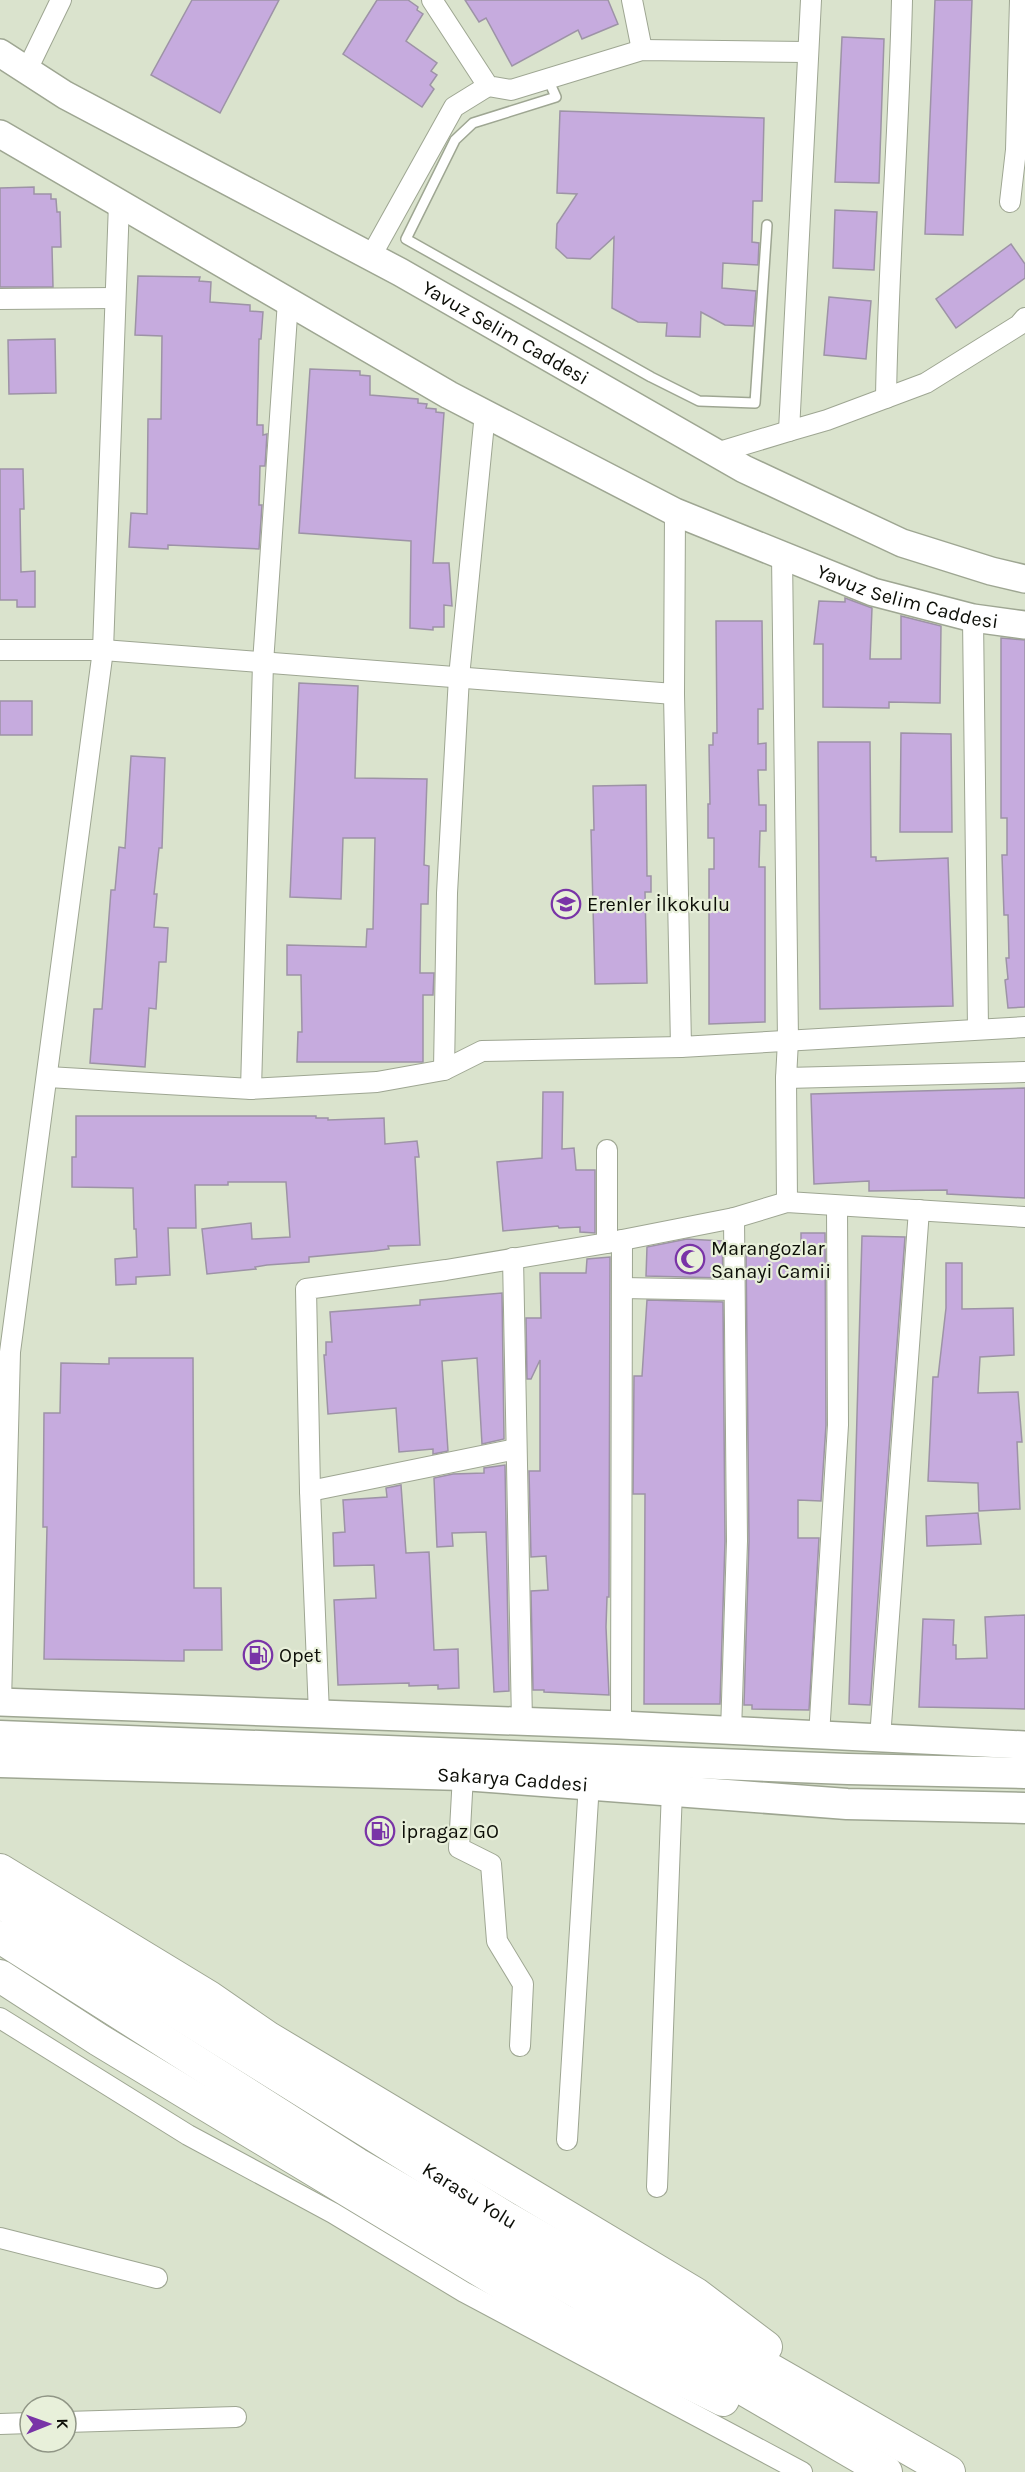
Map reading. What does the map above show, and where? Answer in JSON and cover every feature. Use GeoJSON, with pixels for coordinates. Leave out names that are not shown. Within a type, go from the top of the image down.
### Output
{"type":"FeatureCollection","features":[{"type":"Feature","properties":{"kind":"highway"},"geometry":{"type":"LineString","coordinates":[[0,1870],[209,1997],[267,2037],[696,2294],[909,2449]]}},
{"type":"Feature","properties":{"kind":"highway","name":"Karasu Yolu"},"geometry":{"type":"LineString","coordinates":[[0,1902],[508,2218],[949,2472]]}},
{"type":"Feature","properties":{"kind":"highway","name":"Karasu Yolu"},"geometry":{"type":"LineString","coordinates":[[0,1937],[357,2164],[886,2472]]}},
{"type":"Feature","properties":{"kind":"highway"},"geometry":{"type":"LineString","coordinates":[[0,1976],[109,2047],[562,2320],[863,2472]]}},
{"type":"Feature","properties":{"kind":"main road","name":"Yavuz Selim Caddesi"},"geometry":{"type":"LineString","coordinates":[[0,52],[65,95],[370,256],[744,469],[902,543],[991,571],[1025,579]]}},
{"type":"Feature","properties":{"kind":"main road","name":"Yavuz Selim Caddesi"},"geometry":{"type":"LineString","coordinates":[[0,134],[449,395],[675,512],[873,592],[973,618],[1025,626]]}},
{"type":"Feature","properties":{"kind":"main road"},"geometry":{"type":"LineString","coordinates":[[1,1702],[621,1725],[1025,1745]]}},
{"type":"Feature","properties":{"kind":"main road","name":"Sakarya Caddesi"},"geometry":{"type":"LineString","coordinates":[[0,1736],[860,1769],[1025,1773]]}},
{"type":"Feature","properties":{"kind":"main road","name":"Sakarya Caddesi"},"geometry":{"type":"LineString","coordinates":[[0,1762],[463,1775],[847,1804],[1025,1808]]}},
{"type":"Feature","properties":{"kind":"street"},"geometry":{"type":"LineString","coordinates":[[27,70],[61,0]]}},
{"type":"Feature","properties":{"kind":"street"},"geometry":{"type":"LineString","coordinates":[[432,0],[488,86]]}},
{"type":"Feature","properties":{"kind":"street"},"geometry":{"type":"LineString","coordinates":[[632,0],[642,50]]}},
{"type":"Feature","properties":{"kind":"street"},"geometry":{"type":"LineString","coordinates":[[789,431],[806,52],[811,0]]}},
{"type":"Feature","properties":{"kind":"street"},"geometry":{"type":"LineString","coordinates":[[885,398],[887,292],[899,107],[902,0]]}},
{"type":"Feature","properties":{"kind":"street"},"geometry":{"type":"LineString","coordinates":[[1010,202],[1016,150],[1020,0]]}},
{"type":"Feature","properties":{"kind":"street"},"geometry":{"type":"LineString","coordinates":[[370,256],[454,107],[488,86],[510,90],[642,50],[806,52]]}},
{"type":"Feature","properties":{"kind":"street"},"geometry":{"type":"LineString","coordinates":[[1,1702],[10,1352],[103,650],[119,203]]}},
{"type":"Feature","properties":{"kind":"street"},"geometry":{"type":"LineString","coordinates":[[0,299],[114,298]]}},
{"type":"Feature","properties":{"kind":"street"},"geometry":{"type":"LineString","coordinates":[[251,1089],[263,663],[288,301]]}},
{"type":"Feature","properties":{"kind":"street"},"geometry":{"type":"LineString","coordinates":[[716,453],[827,420],[926,383],[1018,325],[1025,318]]}},
{"type":"Feature","properties":{"kind":"street"},"geometry":{"type":"LineString","coordinates":[[444,1070],[447,893],[459,678],[485,412]]}},
{"type":"Feature","properties":{"kind":"street"},"geometry":{"type":"LineString","coordinates":[[675,512],[674,694],[681,1047]]}},
{"type":"Feature","properties":{"kind":"street"},"geometry":{"type":"LineString","coordinates":[[782,555],[788,1041],[787,1202]]}},
{"type":"Feature","properties":{"kind":"street"},"geometry":{"type":"LineString","coordinates":[[973,618],[978,1029]]}},
{"type":"Feature","properties":{"kind":"street"},"geometry":{"type":"LineString","coordinates":[[0,650],[103,650],[674,694]]}},
{"type":"Feature","properties":{"kind":"street"},"geometry":{"type":"LineString","coordinates":[[48,1077],[251,1089],[377,1082],[444,1070],[482,1051],[681,1047],[1025,1027]]}},
{"type":"Feature","properties":{"kind":"street"},"geometry":{"type":"LineString","coordinates":[[786,1078],[1025,1072]]}},
{"type":"Feature","properties":{"kind":"street"},"geometry":{"type":"LineString","coordinates":[[607,1150],[615,1242],[622,1288],[621,1725]]}},
{"type":"Feature","properties":{"kind":"street"},"geometry":{"type":"LineString","coordinates":[[319,1714],[310,1491],[306,1289],[615,1242],[734,1218],[787,1202],[1025,1217]]}},
{"type":"Feature","properties":{"kind":"street"},"geometry":{"type":"LineString","coordinates":[[819,1736],[838,1425],[837,1206]]}},
{"type":"Feature","properties":{"kind":"street"},"geometry":{"type":"LineString","coordinates":[[880,1738],[919,1210]]}},
{"type":"Feature","properties":{"kind":"street"},"geometry":{"type":"LineString","coordinates":[[731,1732],[737,1541],[734,1218]]}},
{"type":"Feature","properties":{"kind":"street"},"geometry":{"type":"LineString","coordinates":[[513,1258],[522,1722]]}},
{"type":"Feature","properties":{"kind":"street"},"geometry":{"type":"LineString","coordinates":[[622,1288],[734,1290]]}},
{"type":"Feature","properties":{"kind":"street"},"geometry":{"type":"LineString","coordinates":[[310,1491],[516,1449]]}},
{"type":"Feature","properties":{"kind":"street"},"geometry":{"type":"LineString","coordinates":[[463,1775],[459,1848],[491,1864],[497,1941],[523,1984],[520,2046]]}},
{"type":"Feature","properties":{"kind":"street"},"geometry":{"type":"LineString","coordinates":[[567,2140],[588,1783]]}},
{"type":"Feature","properties":{"kind":"street"},"geometry":{"type":"LineString","coordinates":[[657,2187],[672,1790]]}},
{"type":"Feature","properties":{"kind":"street"},"geometry":{"type":"LineString","coordinates":[[0,2018],[188,2135],[333,2213],[464,2292],[802,2472]]}},
{"type":"Feature","properties":{"kind":"street"},"geometry":{"type":"LineString","coordinates":[[0,2238],[157,2278]]}},
{"type":"Feature","properties":{"kind":"street"},"geometry":{"type":"LineString","coordinates":[[78,2422],[236,2417]]}},
{"type":"Feature","properties":{"kind":"street"},"geometry":{"type":"LineString","coordinates":[[0,2424],[18,2423]]}},
{"type":"Feature","properties":{"kind":"lane"},"geometry":{"type":"LineString","coordinates":[[548,79],[556,97],[473,123],[455,140],[406,239],[651,377],[699,401],[755,403],[766,225]]}},
{"type":"Feature","properties":{"kind":"building"},"geometry":{"type":"Polygon","coordinates":[[[192,0],[279,0],[220,113],[151,75],[192,0]]]}},
{"type":"Feature","properties":{"kind":"building"},"geometry":{"type":"Polygon","coordinates":[[[377,0],[408,0],[423,14],[406,41],[437,63],[431,71],[437,75],[430,85],[434,89],[422,107],[343,54],[377,0]]]}},
{"type":"Feature","properties":{"kind":"building"},"geometry":{"type":"Polygon","coordinates":[[[465,0],[608,0],[618,24],[582,39],[578,30],[512,66],[486,18],[479,22],[465,0]]]}},
{"type":"Feature","properties":{"kind":"building"},"geometry":{"type":"Polygon","coordinates":[[[935,0],[972,0],[963,235],[925,234],[935,0]]]}},
{"type":"Feature","properties":{"kind":"building"},"geometry":{"type":"Polygon","coordinates":[[[842,37],[884,39],[879,183],[835,182],[842,37]]]}},
{"type":"Feature","properties":{"kind":"building"},"geometry":{"type":"Polygon","coordinates":[[[560,111],[764,118],[762,201],[753,201],[752,242],[759,243],[758,265],[723,263],[722,288],[756,291],[753,326],[725,325],[701,312],[700,337],[666,336],[667,323],[638,322],[612,308],[614,237],[590,259],[567,258],[556,248],[557,224],[577,194],[557,193],[560,111]]]}},
{"type":"Feature","properties":{"kind":"building"},"geometry":{"type":"Polygon","coordinates":[[[34,187],[34,194],[51,194],[51,199],[56,199],[57,212],[60,212],[61,247],[52,247],[53,287],[0,287],[0,188],[34,187]]]}},
{"type":"Feature","properties":{"kind":"building"},"geometry":{"type":"Polygon","coordinates":[[[835,210],[877,212],[874,270],[833,268],[835,210]]]}},
{"type":"Feature","properties":{"kind":"building"},"geometry":{"type":"Polygon","coordinates":[[[1011,244],[1025,264],[1025,278],[956,328],[936,299],[1011,244]]]}},
{"type":"Feature","properties":{"kind":"building"},"geometry":{"type":"Polygon","coordinates":[[[138,276],[200,277],[199,281],[211,282],[210,302],[250,305],[250,311],[263,312],[261,339],[259,339],[257,425],[263,425],[263,435],[267,434],[265,466],[260,466],[259,505],[262,505],[259,549],[168,545],[168,549],[129,547],[131,513],[147,514],[148,419],[161,419],[162,336],[135,335],[138,276]]]}},
{"type":"Feature","properties":{"kind":"building"},"geometry":{"type":"Polygon","coordinates":[[[829,297],[871,301],[866,359],[824,355],[829,297]]]}},
{"type":"Feature","properties":{"kind":"building"},"geometry":{"type":"Polygon","coordinates":[[[55,339],[56,393],[9,394],[8,340],[55,339]]]}},
{"type":"Feature","properties":{"kind":"building"},"geometry":{"type":"Polygon","coordinates":[[[310,369],[360,371],[360,375],[370,376],[370,395],[418,399],[418,403],[427,404],[426,408],[444,413],[433,563],[449,563],[452,606],[444,605],[444,627],[433,627],[433,630],[410,628],[411,541],[299,533],[310,369]]]}},
{"type":"Feature","properties":{"kind":"building"},"geometry":{"type":"Polygon","coordinates":[[[0,469],[23,469],[24,509],[20,509],[21,572],[35,571],[35,607],[17,607],[17,600],[0,600],[0,469]]]}},
{"type":"Feature","properties":{"kind":"building"},"geometry":{"type":"Polygon","coordinates":[[[845,598],[872,608],[870,659],[901,659],[901,616],[941,626],[940,703],[889,702],[889,708],[823,707],[823,644],[814,644],[819,601],[845,602],[845,598]]]}},
{"type":"Feature","properties":{"kind":"building"},"geometry":{"type":"Polygon","coordinates":[[[716,621],[762,621],[763,709],[758,709],[758,744],[766,743],[766,770],[758,770],[759,805],[766,805],[766,831],[760,831],[759,867],[765,867],[765,1022],[709,1024],[709,869],[714,869],[714,838],[708,838],[709,745],[713,745],[713,733],[717,733],[716,621]]]}},
{"type":"Feature","properties":{"kind":"building"},"geometry":{"type":"Polygon","coordinates":[[[1001,638],[1025,640],[1025,1007],[1008,1008],[1005,980],[1008,979],[1006,958],[1009,958],[1008,915],[1004,915],[1002,855],[1007,855],[1007,818],[1001,818],[1001,638]]]}},
{"type":"Feature","properties":{"kind":"building"},"geometry":{"type":"Polygon","coordinates":[[[299,683],[358,686],[355,778],[427,779],[424,865],[429,866],[428,904],[421,904],[420,973],[434,973],[433,995],[423,995],[423,1062],[297,1062],[298,1032],[302,1032],[301,975],[287,975],[287,945],[366,947],[367,929],[373,929],[375,838],[343,838],[341,899],[290,897],[299,683]]]}},
{"type":"Feature","properties":{"kind":"building"},"geometry":{"type":"Polygon","coordinates":[[[0,701],[32,701],[32,735],[0,735],[0,701]]]}},
{"type":"Feature","properties":{"kind":"building"},"geometry":{"type":"Polygon","coordinates":[[[901,733],[951,734],[952,832],[900,832],[901,733]]]}},
{"type":"Feature","properties":{"kind":"building"},"geometry":{"type":"Polygon","coordinates":[[[818,742],[870,742],[871,857],[876,857],[876,861],[948,858],[953,1006],[820,1009],[818,742]]]}},
{"type":"Feature","properties":{"kind":"building"},"geometry":{"type":"Polygon","coordinates":[[[131,756],[165,758],[162,848],[159,848],[154,894],[157,894],[154,927],[168,928],[166,962],[159,962],[156,1009],[149,1008],[145,1067],[90,1063],[94,1009],[102,1009],[111,890],[115,890],[119,847],[125,848],[131,756]]]}},
{"type":"Feature","properties":{"kind":"building"},"geometry":{"type":"Polygon","coordinates":[[[646,785],[647,876],[651,876],[651,892],[645,892],[647,983],[595,984],[591,830],[594,830],[593,786],[646,785]]]}},
{"type":"Feature","properties":{"kind":"building"},"geometry":{"type":"Polygon","coordinates":[[[1025,1088],[1025,1198],[947,1194],[947,1190],[869,1191],[869,1181],[814,1184],[811,1094],[1025,1088]]]}},
{"type":"Feature","properties":{"kind":"building"},"geometry":{"type":"Polygon","coordinates":[[[543,1092],[563,1092],[562,1149],[574,1148],[576,1170],[595,1170],[595,1233],[580,1232],[580,1227],[559,1228],[558,1226],[503,1231],[497,1162],[542,1158],[543,1092]]]}},
{"type":"Feature","properties":{"kind":"building"},"geometry":{"type":"Polygon","coordinates":[[[76,1116],[316,1116],[316,1118],[328,1118],[328,1120],[384,1118],[385,1144],[417,1141],[419,1157],[415,1157],[420,1245],[388,1246],[389,1249],[309,1257],[309,1262],[267,1265],[255,1267],[256,1269],[207,1274],[202,1229],[251,1223],[252,1239],[290,1237],[286,1182],[228,1182],[228,1185],[195,1185],[196,1228],[168,1228],[170,1275],[136,1277],[136,1284],[116,1285],[115,1259],[137,1257],[133,1188],[72,1187],[72,1157],[76,1157],[76,1116]]]}},
{"type":"Feature","properties":{"kind":"building"},"geometry":{"type":"Polygon","coordinates":[[[801,1233],[825,1233],[826,1425],[821,1501],[798,1500],[798,1538],[819,1538],[809,1710],[752,1709],[752,1705],[744,1705],[749,1541],[746,1249],[801,1250],[801,1233]]]}},
{"type":"Feature","properties":{"kind":"building"},"geometry":{"type":"Polygon","coordinates":[[[862,1236],[905,1237],[870,1705],[849,1704],[862,1236]]]}},
{"type":"Feature","properties":{"kind":"building","name":"Marangozlar Sanayi Camii"},"geometry":{"type":"Polygon","coordinates":[[[687,1239],[722,1241],[723,1278],[646,1276],[647,1247],[687,1239]]]}},
{"type":"Feature","properties":{"kind":"building"},"geometry":{"type":"Polygon","coordinates":[[[610,1257],[609,1597],[607,1597],[606,1627],[609,1695],[544,1692],[544,1690],[533,1690],[531,1591],[548,1590],[546,1556],[531,1557],[529,1471],[540,1471],[540,1360],[531,1379],[527,1379],[526,1318],[541,1318],[540,1273],[586,1273],[587,1259],[610,1257]]]}},
{"type":"Feature","properties":{"kind":"building"},"geometry":{"type":"Polygon","coordinates":[[[946,1263],[962,1263],[962,1309],[1013,1308],[1014,1355],[980,1357],[978,1393],[1018,1392],[1022,1442],[1017,1442],[1020,1509],[979,1511],[978,1483],[928,1481],[933,1377],[938,1377],[946,1308],[946,1263]]]}},
{"type":"Feature","properties":{"kind":"building"},"geometry":{"type":"Polygon","coordinates":[[[502,1293],[504,1439],[482,1444],[477,1358],[442,1361],[448,1451],[433,1454],[433,1449],[399,1452],[396,1408],[328,1414],[324,1355],[326,1355],[326,1342],[332,1342],[330,1312],[420,1305],[420,1300],[502,1293]]]}},
{"type":"Feature","properties":{"kind":"building"},"geometry":{"type":"Polygon","coordinates":[[[647,1300],[723,1302],[725,1541],[720,1704],[644,1704],[645,1494],[633,1494],[634,1376],[642,1376],[647,1300]]]}},
{"type":"Feature","properties":{"kind":"building"},"geometry":{"type":"Polygon","coordinates":[[[109,1358],[193,1358],[194,1588],[221,1588],[222,1650],[184,1650],[184,1661],[44,1659],[47,1527],[43,1527],[44,1413],[60,1413],[61,1363],[109,1364],[109,1358]]]}},
{"type":"Feature","properties":{"kind":"building"},"geometry":{"type":"Polygon","coordinates":[[[505,1465],[509,1691],[494,1692],[486,1532],[452,1533],[453,1546],[437,1547],[434,1478],[453,1474],[484,1473],[484,1468],[505,1465]]]}},
{"type":"Feature","properties":{"kind":"building"},"geometry":{"type":"Polygon","coordinates":[[[401,1485],[406,1553],[429,1552],[434,1650],[458,1649],[459,1688],[438,1689],[438,1685],[409,1686],[409,1683],[338,1685],[334,1600],[376,1598],[374,1565],[334,1566],[333,1533],[345,1532],[343,1500],[387,1497],[386,1488],[401,1485]]]}},
{"type":"Feature","properties":{"kind":"building"},"geometry":{"type":"Polygon","coordinates":[[[978,1513],[981,1544],[927,1546],[926,1516],[978,1513]]]}},
{"type":"Feature","properties":{"kind":"building"},"geometry":{"type":"Polygon","coordinates":[[[1025,1615],[1025,1709],[919,1707],[923,1619],[954,1620],[953,1645],[956,1645],[956,1659],[987,1658],[985,1617],[1025,1615]]]}},
{"type":"Feature","properties":{"kind":"place","name":"Erenler İlkokulu"},"geometry":{"type":"Point","coordinates":[566,904]}},
{"type":"Feature","properties":{"kind":"place","name":"Marangozlar Sanayi Camii"},"geometry":{"type":"Point","coordinates":[690,1259]}},
{"type":"Feature","properties":{"kind":"place","name":"Opet"},"geometry":{"type":"Point","coordinates":[258,1655]}},
{"type":"Feature","properties":{"kind":"place","name":"İpragaz GO"},"geometry":{"type":"Point","coordinates":[380,1831]}}]}
